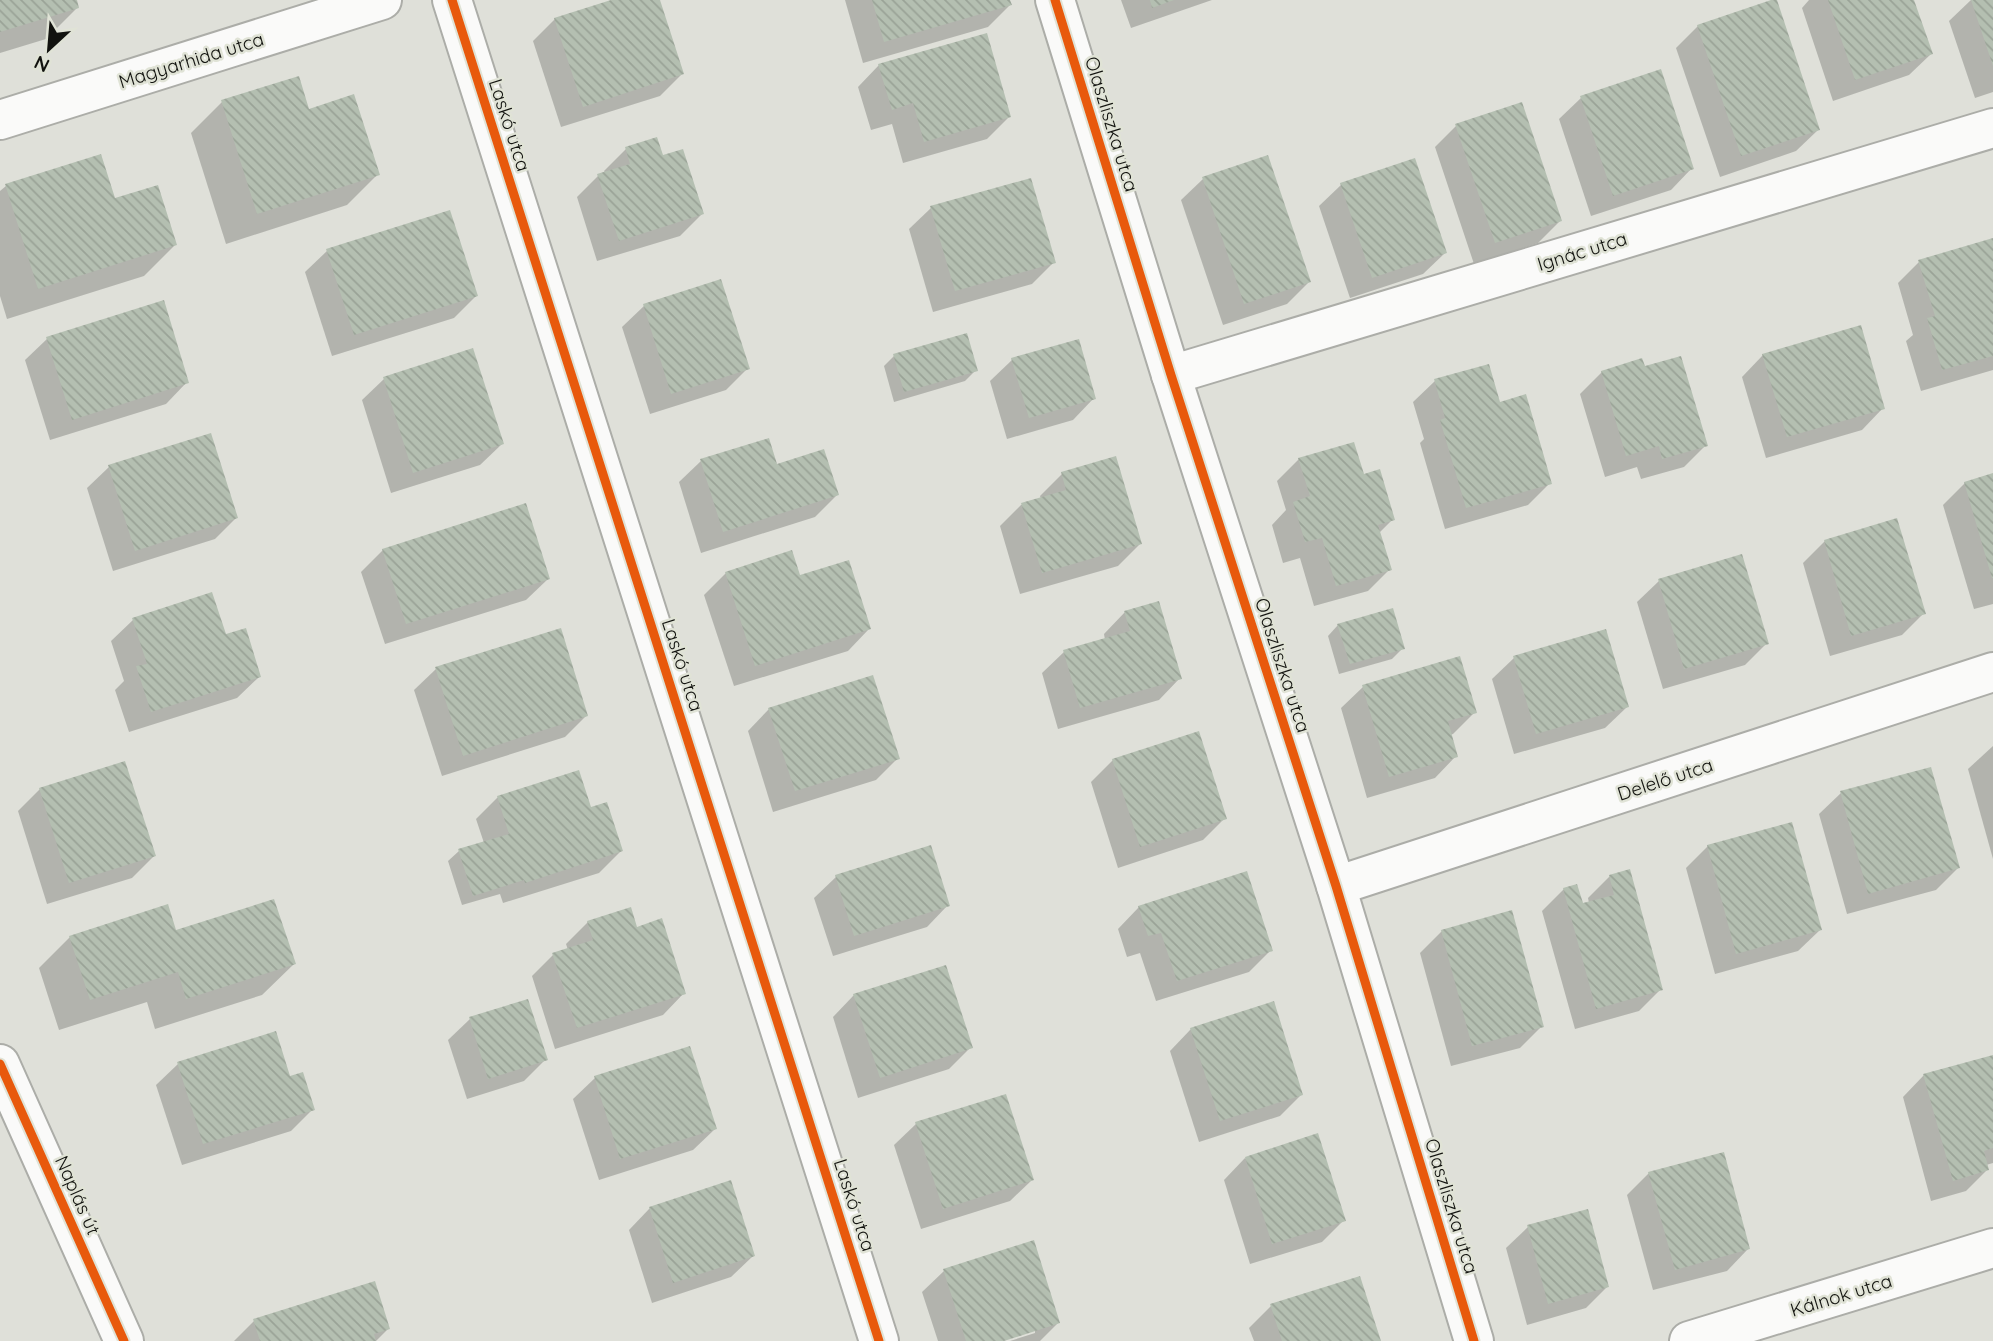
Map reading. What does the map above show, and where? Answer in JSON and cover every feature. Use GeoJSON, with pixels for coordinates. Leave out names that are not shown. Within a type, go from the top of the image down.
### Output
{"type":"FeatureCollection","features":[{"type":"Feature","properties":{"kind":"street","name":"Magyarhida utca"},"geometry":{"type":"LineString","coordinates":[[0,120],[382,0]]}},
{"type":"Feature","properties":{"kind":"street","name":"Laskó utca"},"geometry":{"type":"LineString","coordinates":[[452,0],[879,1341]]}},
{"type":"Feature","properties":{"kind":"street","name":"Olaszliszka utca"},"geometry":{"type":"LineString","coordinates":[[1055,0],[1171,375],[1336,886],[1474,1341]]}},
{"type":"Feature","properties":{"kind":"street","name":"Ignác utca"},"geometry":{"type":"LineString","coordinates":[[1171,375],[1993,128]]}},
{"type":"Feature","properties":{"kind":"street","name":"Delelő utca"},"geometry":{"type":"LineString","coordinates":[[1336,886],[1993,672]]}},
{"type":"Feature","properties":{"kind":"street","name":"Naplás út"},"geometry":{"type":"LineString","coordinates":[[0,1064],[124,1341]]}},
{"type":"Feature","properties":{"kind":"street","name":"Kálnok utca"},"geometry":{"type":"LineString","coordinates":[[1689,1341],[1993,1248]]}},
{"type":"Feature","properties":{"kind":"building"},"geometry":{"type":"Polygon","coordinates":[[[0,0],[77,0],[79,8],[0,32],[0,0]]]}},
{"type":"Feature","properties":{"kind":"building"},"geometry":{"type":"Polygon","coordinates":[[[611,0],[660,0],[684,74],[583,107],[554,18],[611,0]]]}},
{"type":"Feature","properties":{"kind":"building"},"geometry":{"type":"Polygon","coordinates":[[[872,0],[1010,0],[1012,5],[884,42],[872,0]]]}},
{"type":"Feature","properties":{"kind":"building"},"geometry":{"type":"Polygon","coordinates":[[[1150,0],[1174,0],[1152,8],[1150,0]]]}},
{"type":"Feature","properties":{"kind":"building"},"geometry":{"type":"Polygon","coordinates":[[[1777,0],[1820,130],[1741,156],[1697,25],[1777,0]]]}},
{"type":"Feature","properties":{"kind":"building"},"geometry":{"type":"Polygon","coordinates":[[[1828,0],[1914,0],[1933,54],[1855,80],[1828,0]]]}},
{"type":"Feature","properties":{"kind":"building"},"geometry":{"type":"Polygon","coordinates":[[[1971,0],[1993,0],[1993,66],[1971,0]]]}},
{"type":"Feature","properties":{"kind":"building"},"geometry":{"type":"Polygon","coordinates":[[[987,33],[1011,117],[924,142],[913,103],[892,110],[878,64],[987,33]]]}},
{"type":"Feature","properties":{"kind":"building"},"geometry":{"type":"Polygon","coordinates":[[[1661,69],[1694,169],[1613,196],[1580,96],[1661,69]]]}},
{"type":"Feature","properties":{"kind":"building"},"geometry":{"type":"Polygon","coordinates":[[[299,76],[309,109],[354,94],[380,175],[257,214],[221,100],[299,76]]]}},
{"type":"Feature","properties":{"kind":"building"},"geometry":{"type":"Polygon","coordinates":[[[1522,102],[1562,221],[1495,243],[1455,124],[1522,102]]]}},
{"type":"Feature","properties":{"kind":"building"},"geometry":{"type":"Polygon","coordinates":[[[657,137],[663,155],[683,149],[704,214],[619,241],[597,174],[630,164],[625,147],[657,137]]]}},
{"type":"Feature","properties":{"kind":"building"},"geometry":{"type":"Polygon","coordinates":[[[101,154],[115,198],[158,185],[177,245],[38,289],[5,184],[101,154]]]}},
{"type":"Feature","properties":{"kind":"building"},"geometry":{"type":"Polygon","coordinates":[[[1268,155],[1311,282],[1244,304],[1202,177],[1268,155]]]}},
{"type":"Feature","properties":{"kind":"building"},"geometry":{"type":"Polygon","coordinates":[[[1415,158],[1447,253],[1372,278],[1340,183],[1415,158]]]}},
{"type":"Feature","properties":{"kind":"building"},"geometry":{"type":"Polygon","coordinates":[[[1031,178],[1056,263],[955,291],[930,206],[1031,178]]]}},
{"type":"Feature","properties":{"kind":"building"},"geometry":{"type":"Polygon","coordinates":[[[450,210],[478,296],[354,335],[326,249],[450,210]]]}},
{"type":"Feature","properties":{"kind":"building"},"geometry":{"type":"Polygon","coordinates":[[[1993,238],[1993,356],[1942,370],[1927,318],[1935,316],[1918,260],[1993,238]]]}},
{"type":"Feature","properties":{"kind":"building"},"geometry":{"type":"Polygon","coordinates":[[[721,279],[750,369],[671,394],[643,304],[721,279]]]}},
{"type":"Feature","properties":{"kind":"building"},"geometry":{"type":"Polygon","coordinates":[[[164,300],[189,383],[72,420],[46,337],[164,300]]]}},
{"type":"Feature","properties":{"kind":"building"},"geometry":{"type":"Polygon","coordinates":[[[1861,325],[1885,409],[1787,437],[1762,354],[1861,325]]]}},
{"type":"Feature","properties":{"kind":"building"},"geometry":{"type":"Polygon","coordinates":[[[967,333],[978,371],[904,392],[893,354],[967,333]]]}},
{"type":"Feature","properties":{"kind":"building"},"geometry":{"type":"Polygon","coordinates":[[[1079,339],[1096,399],[1029,418],[1011,358],[1079,339]]]}},
{"type":"Feature","properties":{"kind":"building"},"geometry":{"type":"Polygon","coordinates":[[[473,348],[504,444],[413,473],[383,377],[473,348]]]}},
{"type":"Feature","properties":{"kind":"building"},"geometry":{"type":"Polygon","coordinates":[[[1681,356],[1708,446],[1662,459],[1659,446],[1626,456],[1601,371],[1642,358],[1645,366],[1681,356]]]}},
{"type":"Feature","properties":{"kind":"building"},"geometry":{"type":"Polygon","coordinates":[[[1489,364],[1500,402],[1526,394],[1552,484],[1466,508],[1440,420],[1445,418],[1434,379],[1489,364]]]}},
{"type":"Feature","properties":{"kind":"building"},"geometry":{"type":"Polygon","coordinates":[[[211,433],[238,518],[135,551],[108,465],[211,433]]]}},
{"type":"Feature","properties":{"kind":"building"},"geometry":{"type":"Polygon","coordinates":[[[769,438],[777,464],[824,449],[839,495],[723,532],[700,459],[769,438]]]}},
{"type":"Feature","properties":{"kind":"building"},"geometry":{"type":"Polygon","coordinates":[[[1354,442],[1364,474],[1380,469],[1395,520],[1378,525],[1392,570],[1336,586],[1322,538],[1305,542],[1293,502],[1310,496],[1298,458],[1354,442]]]}},
{"type":"Feature","properties":{"kind":"building"},"geometry":{"type":"Polygon","coordinates":[[[1116,456],[1142,544],[1042,573],[1021,503],[1066,490],[1061,472],[1116,456]]]}},
{"type":"Feature","properties":{"kind":"building"},"geometry":{"type":"Polygon","coordinates":[[[1993,473],[1993,578],[1992,578],[1964,482],[1993,473]]]}},
{"type":"Feature","properties":{"kind":"building"},"geometry":{"type":"Polygon","coordinates":[[[526,503],[550,579],[406,624],[382,549],[526,503]]]}},
{"type":"Feature","properties":{"kind":"building"},"geometry":{"type":"Polygon","coordinates":[[[1897,518],[1926,614],[1851,636],[1824,540],[1897,518]]]}},
{"type":"Feature","properties":{"kind":"building"},"geometry":{"type":"Polygon","coordinates":[[[792,550],[800,575],[849,560],[871,629],[755,666],[725,572],[792,550]]]}},
{"type":"Feature","properties":{"kind":"building"},"geometry":{"type":"Polygon","coordinates":[[[1742,554],[1769,644],[1684,669],[1658,579],[1742,554]]]}},
{"type":"Feature","properties":{"kind":"building"},"geometry":{"type":"Polygon","coordinates":[[[212,592],[226,634],[246,628],[261,677],[151,712],[136,666],[147,664],[132,618],[212,592]]]}},
{"type":"Feature","properties":{"kind":"building"},"geometry":{"type":"Polygon","coordinates":[[[1159,601],[1182,679],[1080,708],[1063,650],[1130,631],[1124,611],[1159,601]]]}},
{"type":"Feature","properties":{"kind":"building"},"geometry":{"type":"Polygon","coordinates":[[[1393,608],[1405,649],[1350,664],[1337,624],[1393,608]]]}},
{"type":"Feature","properties":{"kind":"building"},"geometry":{"type":"Polygon","coordinates":[[[561,628],[588,716],[463,756],[435,667],[561,628]]]}},
{"type":"Feature","properties":{"kind":"building"},"geometry":{"type":"Polygon","coordinates":[[[1606,629],[1629,707],[1536,734],[1513,656],[1606,629]]]}},
{"type":"Feature","properties":{"kind":"building"},"geometry":{"type":"Polygon","coordinates":[[[1460,656],[1477,713],[1448,721],[1458,757],[1389,777],[1362,685],[1460,656]]]}},
{"type":"Feature","properties":{"kind":"building"},"geometry":{"type":"Polygon","coordinates":[[[873,675],[900,759],[795,791],[768,708],[873,675]]]}},
{"type":"Feature","properties":{"kind":"building"},"geometry":{"type":"Polygon","coordinates":[[[1199,731],[1227,819],[1140,847],[1112,759],[1199,731]]]}},
{"type":"Feature","properties":{"kind":"building"},"geometry":{"type":"Polygon","coordinates":[[[125,761],[156,856],[69,883],[39,788],[125,761]]]}},
{"type":"Feature","properties":{"kind":"building"},"geometry":{"type":"Polygon","coordinates":[[[1931,767],[1960,868],[1868,894],[1840,791],[1931,767]]]}},
{"type":"Feature","properties":{"kind":"building"},"geometry":{"type":"Polygon","coordinates":[[[579,770],[591,807],[607,802],[623,851],[525,883],[524,880],[473,896],[458,849],[509,834],[497,796],[579,770]]]}},
{"type":"Feature","properties":{"kind":"building"},"geometry":{"type":"Polygon","coordinates":[[[1792,822],[1822,930],[1736,954],[1707,845],[1792,822]]]}},
{"type":"Feature","properties":{"kind":"building"},"geometry":{"type":"Polygon","coordinates":[[[931,845],[950,906],[854,936],[835,875],[931,845]]]}},
{"type":"Feature","properties":{"kind":"building"},"geometry":{"type":"Polygon","coordinates":[[[1630,869],[1663,990],[1596,1009],[1563,888],[1577,884],[1583,903],[1614,895],[1609,875],[1630,869]]]}},
{"type":"Feature","properties":{"kind":"building"},"geometry":{"type":"Polygon","coordinates":[[[1247,871],[1273,951],[1177,981],[1161,933],[1148,936],[1138,906],[1247,871]]]}},
{"type":"Feature","properties":{"kind":"building"},"geometry":{"type":"Polygon","coordinates":[[[274,899],[296,964],[186,999],[178,972],[90,1000],[69,936],[168,904],[176,930],[274,899]]]}},
{"type":"Feature","properties":{"kind":"building"},"geometry":{"type":"Polygon","coordinates":[[[631,907],[637,927],[662,918],[686,994],[577,1028],[552,953],[593,940],[587,921],[631,907]]]}},
{"type":"Feature","properties":{"kind":"building"},"geometry":{"type":"Polygon","coordinates":[[[1512,910],[1544,1027],[1472,1046],[1441,930],[1512,910]]]}},
{"type":"Feature","properties":{"kind":"building"},"geometry":{"type":"Polygon","coordinates":[[[946,965],[973,1048],[880,1078],[853,994],[946,965]]]}},
{"type":"Feature","properties":{"kind":"building"},"geometry":{"type":"Polygon","coordinates":[[[528,999],[548,1060],[488,1079],[469,1017],[528,999]]]}},
{"type":"Feature","properties":{"kind":"building"},"geometry":{"type":"Polygon","coordinates":[[[1274,1001],[1303,1095],[1220,1121],[1190,1028],[1274,1001]]]}},
{"type":"Feature","properties":{"kind":"building"},"geometry":{"type":"Polygon","coordinates":[[[276,1031],[290,1076],[303,1072],[315,1110],[203,1144],[177,1062],[276,1031]]]}},
{"type":"Feature","properties":{"kind":"building"},"geometry":{"type":"Polygon","coordinates":[[[690,1046],[717,1129],[620,1159],[594,1076],[690,1046]]]}},
{"type":"Feature","properties":{"kind":"building"},"geometry":{"type":"Polygon","coordinates":[[[1993,1055],[1993,1148],[1984,1151],[1989,1170],[1953,1181],[1923,1074],[1993,1055]]]}},
{"type":"Feature","properties":{"kind":"building"},"geometry":{"type":"Polygon","coordinates":[[[1006,1094],[1034,1180],[943,1209],[915,1122],[1006,1094]]]}},
{"type":"Feature","properties":{"kind":"building"},"geometry":{"type":"Polygon","coordinates":[[[1318,1133],[1346,1221],[1272,1244],[1245,1157],[1318,1133]]]}},
{"type":"Feature","properties":{"kind":"building"},"geometry":{"type":"Polygon","coordinates":[[[1724,1152],[1750,1249],[1675,1270],[1648,1172],[1724,1152]]]}},
{"type":"Feature","properties":{"kind":"building"},"geometry":{"type":"Polygon","coordinates":[[[731,1180],[755,1256],[673,1283],[649,1207],[731,1180]]]}},
{"type":"Feature","properties":{"kind":"building"},"geometry":{"type":"Polygon","coordinates":[[[1588,1209],[1609,1287],[1548,1304],[1527,1225],[1588,1209]]]}},
{"type":"Feature","properties":{"kind":"building"},"geometry":{"type":"Polygon","coordinates":[[[1034,1240],[1060,1323],[1004,1341],[966,1341],[943,1269],[1034,1240]]]}},
{"type":"Feature","properties":{"kind":"building"},"geometry":{"type":"Polygon","coordinates":[[[1360,1276],[1381,1341],[1282,1341],[1270,1304],[1360,1276]]]}},
{"type":"Feature","properties":{"kind":"building"},"geometry":{"type":"Polygon","coordinates":[[[375,1281],[390,1329],[374,1334],[376,1341],[260,1341],[253,1319],[375,1281]]]}},
{"type":"Feature","properties":{"kind":"cycle path"},"geometry":{"type":"LineString","coordinates":[[452,0],[879,1341]]}},
{"type":"Feature","properties":{"kind":"cycle path"},"geometry":{"type":"LineString","coordinates":[[1055,0],[1171,375],[1336,886],[1474,1341]]}},
{"type":"Feature","properties":{"kind":"cycle path"},"geometry":{"type":"LineString","coordinates":[[0,1064],[124,1341]]}}]}
